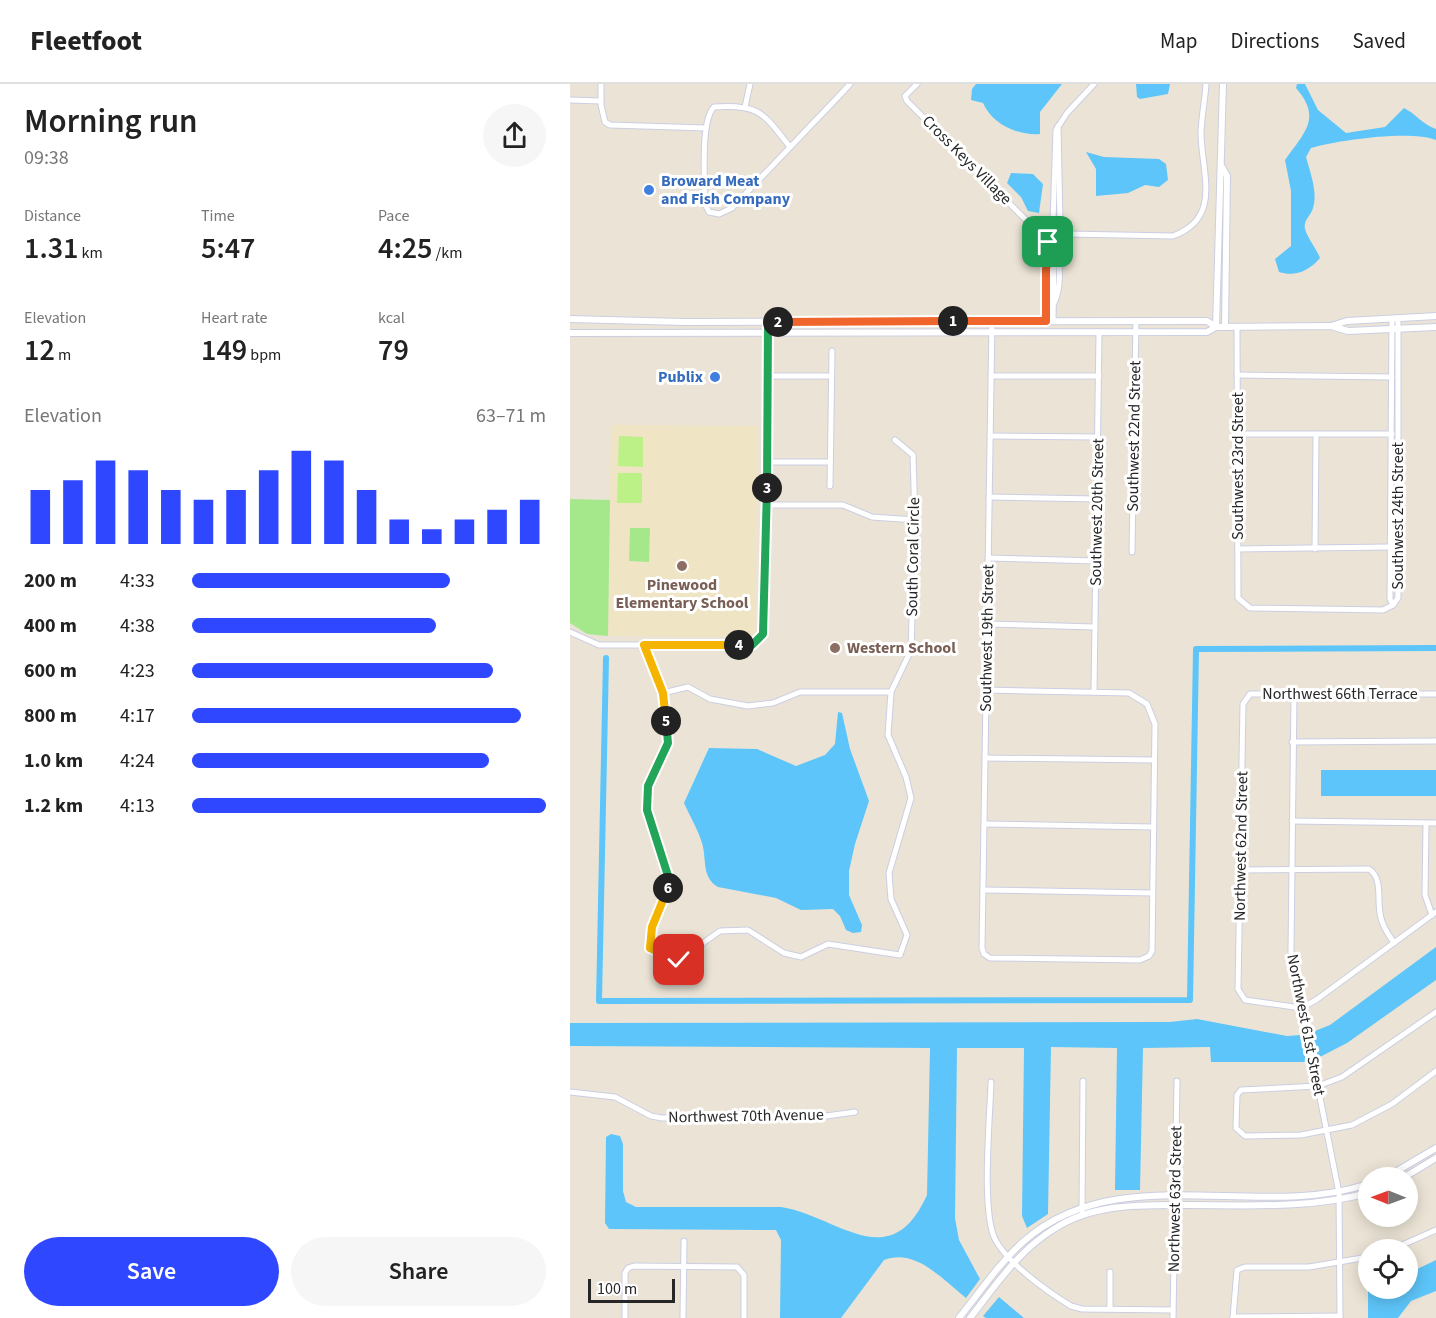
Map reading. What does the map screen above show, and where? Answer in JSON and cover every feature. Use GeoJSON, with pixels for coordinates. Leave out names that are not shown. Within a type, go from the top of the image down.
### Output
{"type":"FeatureCollection","features":[{"type":"Feature","properties":{"kind":"street"},"geometry":{"type":"LineString","coordinates":[[601,84],[605,122],[610,125],[706,128]]}},
{"type":"Feature","properties":{"kind":"street"},"geometry":{"type":"LineString","coordinates":[[745,107],[750,84]]}},
{"type":"Feature","properties":{"kind":"street"},"geometry":{"type":"LineString","coordinates":[[790,147],[757,110],[745,107],[714,107],[708,113],[706,128],[705,204],[709,212],[715,214],[732,208],[850,84]]}},
{"type":"Feature","properties":{"kind":"street","name":"Cross Keys Village"},"geometry":{"type":"LineString","coordinates":[[917,84],[905,96],[907,101],[1033,227],[1044,233]]}},
{"type":"Feature","properties":{"kind":"street"},"geometry":{"type":"LineString","coordinates":[[1053,222],[1056,130],[1066,113],[1094,84]]}},
{"type":"Feature","properties":{"kind":"street"},"geometry":{"type":"LineString","coordinates":[[1066,234],[1173,236],[1182,232],[1200,216],[1205,208],[1206,165],[1201,138],[1206,84]]}},
{"type":"Feature","properties":{"kind":"street"},"geometry":{"type":"LineString","coordinates":[[1216,327],[1218,176],[1222,167],[1223,84]]}},
{"type":"Feature","properties":{"kind":"street"},"geometry":{"type":"LineString","coordinates":[[570,100],[601,101]]}},
{"type":"Feature","properties":{"kind":"street"},"geometry":{"type":"LineString","coordinates":[[1054,244],[1065,240],[1066,234],[1060,223],[1058,126]]}},
{"type":"Feature","properties":{"kind":"street"},"geometry":{"type":"LineString","coordinates":[[1222,167],[1227,176],[1225,327]]}},
{"type":"Feature","properties":{"kind":"street"},"geometry":{"type":"LineString","coordinates":[[1053,305],[1054,244],[1044,233],[1047,225],[1053,222],[1060,223]]}},
{"type":"Feature","properties":{"kind":"street"},"geometry":{"type":"LineString","coordinates":[[1049,321],[1046,275],[1054,244]]}},
{"type":"Feature","properties":{"kind":"street"},"geometry":{"type":"LineString","coordinates":[[1217,249],[1226,257]]}},
{"type":"Feature","properties":{"kind":"street"},"geometry":{"type":"LineString","coordinates":[[1049,321],[1058,292],[1058,259],[1055,253]]}},
{"type":"Feature","properties":{"kind":"street"},"geometry":{"type":"LineString","coordinates":[[1046,275],[1053,274]]}},
{"type":"Feature","properties":{"kind":"street"},"geometry":{"type":"LineString","coordinates":[[1331,327],[1347,321],[1436,316]]}},
{"type":"Feature","properties":{"kind":"street"},"geometry":{"type":"LineString","coordinates":[[570,319],[768,322],[1207,321],[1216,327]]}},
{"type":"Feature","properties":{"kind":"street","name":"Southwest 24th Street"},"geometry":{"type":"LineString","coordinates":[[1394,434],[1390,547],[1390,599],[1393,605],[1398,598],[1394,434],[1395,319]]}},
{"type":"Feature","properties":{"kind":"street","name":"Southwest 19th Street"},"geometry":{"type":"LineString","coordinates":[[992,321],[983,890],[984,954],[990,958],[1140,960],[1149,956],[1152,951],[1152,893]]}},
{"type":"Feature","properties":{"kind":"street","name":"Southwest 22nd Street"},"geometry":{"type":"LineString","coordinates":[[1132,552],[1136,321]]}},
{"type":"Feature","properties":{"kind":"street"},"geometry":{"type":"LineString","coordinates":[[570,632],[599,645],[752,645],[759,641],[763,634],[768,322]]}},
{"type":"Feature","properties":{"kind":"street"},"geometry":{"type":"LineString","coordinates":[[570,333],[1207,332],[1216,327],[1331,327],[1348,331],[1436,327]]}},
{"type":"Feature","properties":{"kind":"street","name":"Southwest 23rd Street"},"geometry":{"type":"LineString","coordinates":[[1237,327],[1238,598],[1250,609],[1383,610],[1393,605]]}},
{"type":"Feature","properties":{"kind":"street","name":"Southwest 20th Street"},"geometry":{"type":"LineString","coordinates":[[1094,692],[1099,332]]}},
{"type":"Feature","properties":{"kind":"street"},"geometry":{"type":"LineString","coordinates":[[830,486],[832,351]]}},
{"type":"Feature","properties":{"kind":"street"},"geometry":{"type":"LineString","coordinates":[[1237,375],[1394,377]]}},
{"type":"Feature","properties":{"kind":"street"},"geometry":{"type":"LineString","coordinates":[[768,376],[831,376]]}},
{"type":"Feature","properties":{"kind":"street"},"geometry":{"type":"LineString","coordinates":[[991,376],[1099,376]]}},
{"type":"Feature","properties":{"kind":"street"},"geometry":{"type":"LineString","coordinates":[[1238,434],[1394,434]]}},
{"type":"Feature","properties":{"kind":"street"},"geometry":{"type":"LineString","coordinates":[[1315,549],[1316,434]]}},
{"type":"Feature","properties":{"kind":"street"},"geometry":{"type":"LineString","coordinates":[[990,436],[1098,438]]}},
{"type":"Feature","properties":{"kind":"street","name":"South Coral Circle"},"geometry":{"type":"LineString","coordinates":[[663,693],[668,743],[648,786],[647,810],[670,882],[652,927],[650,948],[679,960],[720,931],[748,930],[784,953],[801,957],[828,944],[900,955],[907,935],[891,899],[889,873],[911,798],[906,777],[888,735],[891,692],[911,650],[915,520],[913,455],[895,440]]}},
{"type":"Feature","properties":{"kind":"street"},"geometry":{"type":"LineString","coordinates":[[767,462],[830,462]]}},
{"type":"Feature","properties":{"kind":"street"},"geometry":{"type":"LineString","coordinates":[[989,497],[1097,500]]}},
{"type":"Feature","properties":{"kind":"street"},"geometry":{"type":"LineString","coordinates":[[766,504],[843,505],[872,517],[915,520]]}},
{"type":"Feature","properties":{"kind":"street"},"geometry":{"type":"LineString","coordinates":[[1238,549],[1390,547]]}},
{"type":"Feature","properties":{"kind":"street"},"geometry":{"type":"LineString","coordinates":[[988,558],[1096,561]]}},
{"type":"Feature","properties":{"kind":"street"},"geometry":{"type":"LineString","coordinates":[[987,624],[1095,627]]}},
{"type":"Feature","properties":{"kind":"street"},"geometry":{"type":"LineString","coordinates":[[644,645],[663,693],[688,687],[710,699],[748,706],[773,703],[800,692],[891,692]]}},
{"type":"Feature","properties":{"kind":"street"},"geometry":{"type":"LineString","coordinates":[[983,890],[1152,893],[1155,724],[1147,704],[1129,693],[986,690]]}},
{"type":"Feature","properties":{"kind":"street","name":"Northwest 66th Terrace"},"geometry":{"type":"LineString","coordinates":[[1246,697],[1250,694],[1436,694]]}},
{"type":"Feature","properties":{"kind":"street","name":"Northwest 61st Street"},"geometry":{"type":"LineString","coordinates":[[1294,694],[1291,952],[1339,1193],[1340,1317]]}},
{"type":"Feature","properties":{"kind":"street","name":"Northwest 62nd Street"},"geometry":{"type":"LineString","coordinates":[[1246,697],[1243,704],[1238,989],[1245,1000],[1301,1008]]}},
{"type":"Feature","properties":{"kind":"street"},"geometry":{"type":"LineString","coordinates":[[1292,742],[1436,741]]}},
{"type":"Feature","properties":{"kind":"street"},"geometry":{"type":"LineString","coordinates":[[985,758],[1154,760]]}},
{"type":"Feature","properties":{"kind":"street"},"geometry":{"type":"LineString","coordinates":[[1292,821],[1436,823]]}},
{"type":"Feature","properties":{"kind":"street"},"geometry":{"type":"LineString","coordinates":[[1301,1008],[1316,1000],[1434,914],[1425,895],[1426,823]]}},
{"type":"Feature","properties":{"kind":"street"},"geometry":{"type":"LineString","coordinates":[[984,824],[1153,827]]}},
{"type":"Feature","properties":{"kind":"street"},"geometry":{"type":"LineString","coordinates":[[1241,870],[1369,869],[1376,873],[1381,919],[1394,943]]}},
{"type":"Feature","properties":{"kind":"street"},"geometry":{"type":"LineString","coordinates":[[1436,1012],[1357,1069],[1318,1086],[1240,1090],[1237,1095],[1236,1128],[1239,1134],[1301,1136],[1328,1132],[1374,1115],[1436,1071]]}},
{"type":"Feature","properties":{"kind":"street"},"geometry":{"type":"LineString","coordinates":[[1082,1210],[1083,1081]]}},
{"type":"Feature","properties":{"kind":"street","name":"Northwest 63rd Street"},"geometry":{"type":"LineString","coordinates":[[1173,1318],[1177,1081]]}},
{"type":"Feature","properties":{"kind":"street"},"geometry":{"type":"LineString","coordinates":[[991,1082],[988,1215],[994,1238],[1008,1256],[1071,1306],[1173,1310]]}},
{"type":"Feature","properties":{"kind":"street","name":"Northwest 70th Avenue"},"geometry":{"type":"LineString","coordinates":[[570,1092],[615,1097],[651,1116],[662,1118],[812,1118],[855,1112]]}},
{"type":"Feature","properties":{"kind":"street"},"geometry":{"type":"LineString","coordinates":[[1404,1167],[1436,1148]]}},
{"type":"Feature","properties":{"kind":"street"},"geometry":{"type":"LineString","coordinates":[[1418,1169],[1436,1158]]}},
{"type":"Feature","properties":{"kind":"street"},"geometry":{"type":"LineString","coordinates":[[959,1318],[1008,1256],[1050,1222],[1082,1210],[1135,1197],[1303,1197],[1339,1193],[1358,1187]]}},
{"type":"Feature","properties":{"kind":"street"},"geometry":{"type":"LineString","coordinates":[[970,1318],[1014,1263],[1054,1229],[1082,1210],[1135,1206],[1304,1204],[1340,1201],[1358,1196]]}},
{"type":"Feature","properties":{"kind":"street"},"geometry":{"type":"LineString","coordinates":[[1416,1239],[1436,1230]]}},
{"type":"Feature","properties":{"kind":"street"},"geometry":{"type":"LineString","coordinates":[[683,1318],[684,1241]]}},
{"type":"Feature","properties":{"kind":"street"},"geometry":{"type":"LineString","coordinates":[[1340,1317],[1233,1317],[1234,1276],[1237,1270],[1245,1267],[1309,1267],[1358,1259]]}},
{"type":"Feature","properties":{"kind":"street"},"geometry":{"type":"LineString","coordinates":[[625,1318],[625,1274],[628,1268],[684,1266],[742,1269],[744,1318]]}},
{"type":"Feature","properties":{"kind":"street"},"geometry":{"type":"LineString","coordinates":[[1110,1272],[1110,1309]]}},
{"type":"Feature","properties":{"kind":"shaded area","name":"Pinewood Elementary School"},"geometry":{"type":"Polygon","coordinates":[[[611,425],[758,426],[755,631],[751,637],[608,636],[611,425]]]}},
{"type":"Feature","properties":{"kind":"green space"},"geometry":{"type":"Polygon","coordinates":[[[619,436],[643,437],[643,467],[618,466],[619,436]]]}},
{"type":"Feature","properties":{"kind":"green space"},"geometry":{"type":"Polygon","coordinates":[[[618,473],[642,473],[642,503],[617,503],[618,473]]]}},
{"type":"Feature","properties":{"kind":"green space"},"geometry":{"type":"Polygon","coordinates":[[[570,499],[610,500],[608,636],[587,634],[570,623],[570,499]]]}},
{"type":"Feature","properties":{"kind":"green space"},"geometry":{"type":"Polygon","coordinates":[[[630,528],[650,528],[649,562],[629,561],[630,528]]]}},
{"type":"Feature","properties":{"kind":"water"},"geometry":{"type":"Polygon","coordinates":[[[976,84],[1062,84],[1040,112],[1040,134],[1032,134],[1015,131],[999,123],[983,103],[971,100],[972,89],[976,84]]]}},
{"type":"Feature","properties":{"kind":"water"},"geometry":{"type":"Polygon","coordinates":[[[1136,84],[1170,84],[1168,94],[1140,99],[1137,97],[1136,84]]]}},
{"type":"Feature","properties":{"kind":"water"},"geometry":{"type":"Polygon","coordinates":[[[1297,84],[1305,84],[1318,110],[1346,133],[1385,127],[1404,108],[1436,129],[1436,140],[1424,137],[1392,136],[1356,139],[1311,148],[1306,157],[1315,195],[1305,229],[1320,258],[1306,269],[1291,274],[1279,272],[1275,259],[1291,246],[1291,191],[1285,160],[1308,125],[1308,108],[1296,88],[1297,84]]]}},
{"type":"Feature","properties":{"kind":"water"},"geometry":{"type":"Polygon","coordinates":[[[1086,152],[1104,157],[1159,159],[1166,164],[1168,180],[1159,187],[1145,185],[1128,193],[1096,196],[1096,169],[1086,152]]]}},
{"type":"Feature","properties":{"kind":"water"},"geometry":{"type":"Polygon","coordinates":[[[1011,173],[1033,174],[1043,184],[1039,213],[1028,211],[1021,197],[1007,183],[1011,173]]]}},
{"type":"Feature","properties":{"kind":"water"},"geometry":{"type":"Polygon","coordinates":[[[838,712],[842,713],[850,749],[869,801],[849,871],[849,895],[862,925],[861,932],[853,933],[846,930],[840,916],[833,909],[801,910],[776,898],[718,887],[709,878],[700,838],[684,803],[709,748],[757,749],[796,766],[825,755],[835,744],[838,712]]]}},
{"type":"Feature","properties":{"kind":"water"},"geometry":{"type":"Polygon","coordinates":[[[1321,770],[1436,770],[1436,796],[1321,796],[1321,770]]]}},
{"type":"Feature","properties":{"kind":"water"},"geometry":{"type":"Polygon","coordinates":[[[1436,947],[1436,980],[1347,1043],[1316,1059],[1310,1033],[1330,1025],[1436,947]]]}},
{"type":"Feature","properties":{"kind":"water"},"geometry":{"type":"Polygon","coordinates":[[[1197,1019],[1287,1036],[1302,1035],[1306,1062],[1211,1062],[1210,1047],[1143,1048],[1140,1190],[1115,1190],[1117,1048],[1051,1047],[1048,1214],[1027,1228],[1022,1216],[1024,1048],[957,1048],[955,1218],[959,1240],[980,1279],[966,1298],[918,1262],[896,1257],[884,1260],[841,1318],[780,1318],[781,1240],[776,1230],[609,1229],[605,1223],[606,1137],[611,1134],[620,1136],[623,1144],[623,1191],[626,1202],[636,1207],[781,1207],[802,1212],[862,1235],[880,1237],[897,1233],[912,1219],[927,1195],[930,1048],[570,1046],[570,1023],[1170,1022],[1197,1019]]]}},
{"type":"Feature","properties":{"kind":"water"},"geometry":{"type":"Polygon","coordinates":[[[1436,1260],[1436,1291],[1418,1298],[1418,1269],[1436,1260]]]}},
{"type":"Feature","properties":{"kind":"water"},"geometry":{"type":"Polygon","coordinates":[[[999,1297],[1024,1318],[986,1318],[983,1316],[999,1297]]]}},
{"type":"Feature","properties":{"kind":"water"},"geometry":{"type":"Polygon","coordinates":[[[1368,1299],[1416,1299],[1411,1301],[1398,1318],[1368,1318],[1368,1299]]]}},
{"type":"Feature","properties":{"kind":"waterway"},"geometry":{"type":"LineString","coordinates":[[606,658],[599,1001],[1190,1000],[1196,649],[1436,648]]}},
{"type":"Feature","properties":{"kind":"place","name":"Broward Meat and Fish Company"},"geometry":{"type":"Point","coordinates":[649,190]}},
{"type":"Feature","properties":{"kind":"place","name":"Publix"},"geometry":{"type":"Point","coordinates":[715,377]}},
{"type":"Feature","properties":{"kind":"place","name":"Pinewood Elementary School"},"geometry":{"type":"Point","coordinates":[682,566]}},
{"type":"Feature","properties":{"kind":"place","name":"Western School"},"geometry":{"type":"Point","coordinates":[835,648]}},
{"type":"Feature","properties":{"kind":"route"},"geometry":{"type":"LineString","coordinates":[[679,960],[650,948],[652,927],[670,882],[647,810],[648,786],[668,743],[663,693],[644,645],[752,645],[759,641],[763,634],[768,322],[1046,321],[1046,269],[1051,244],[1048,242]]}}]}
